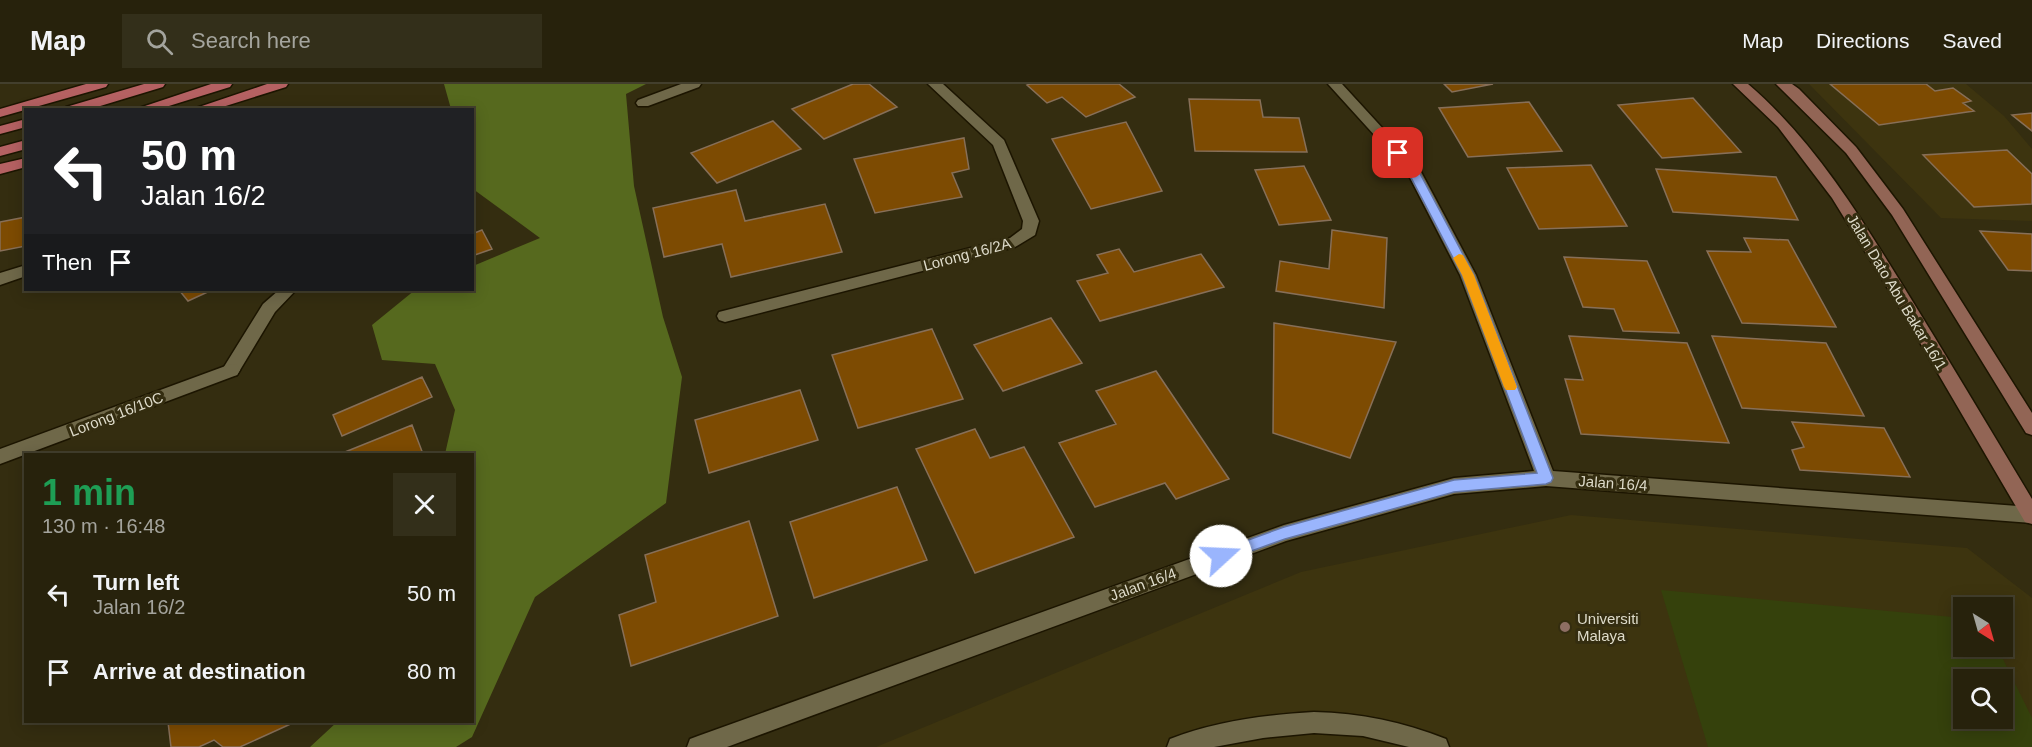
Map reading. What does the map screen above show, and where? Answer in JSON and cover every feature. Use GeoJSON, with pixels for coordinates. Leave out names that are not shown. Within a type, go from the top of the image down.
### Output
{"type":"FeatureCollection","features":[{"type":"Feature","properties":{"kind":"main road"},"geometry":{"type":"LineString","coordinates":[[0,113],[101,84]]}},
{"type":"Feature","properties":{"kind":"main road"},"geometry":{"type":"LineString","coordinates":[[78,108],[158,84]]}},
{"type":"Feature","properties":{"kind":"main road"},"geometry":{"type":"LineString","coordinates":[[147,108],[225,84]]}},
{"type":"Feature","properties":{"kind":"main road"},"geometry":{"type":"LineString","coordinates":[[203,108],[281,84]]}},
{"type":"Feature","properties":{"kind":"main road","name":"Jalan Dato Abu Bakar 16/1"},"geometry":{"type":"LineString","coordinates":[[1740,84],[1754,95],[1797,143],[1837,194],[1911,312],[2032,516]]}},
{"type":"Feature","properties":{"kind":"main road"},"geometry":{"type":"LineString","coordinates":[[1783,84],[1794,92],[1851,150],[1898,212],[2032,428]]}},
{"type":"Feature","properties":{"kind":"main road"},"geometry":{"type":"LineString","coordinates":[[0,130],[24,124]]}},
{"type":"Feature","properties":{"kind":"main road"},"geometry":{"type":"LineString","coordinates":[[0,152],[24,145]]}},
{"type":"Feature","properties":{"kind":"main road"},"geometry":{"type":"LineString","coordinates":[[0,170],[24,163]]}},
{"type":"Feature","properties":{"kind":"street"},"geometry":{"type":"LineString","coordinates":[[643,103],[694,84]]}},
{"type":"Feature","properties":{"kind":"street","name":"Lorong 16/2A"},"geometry":{"type":"LineString","coordinates":[[725,316],[1015,242],[1030,231],[1031,221],[999,142],[935,84]]}},
{"type":"Feature","properties":{"kind":"street"},"geometry":{"type":"LineString","coordinates":[[1335,84],[1412,168],[1468,275],[1546,478]]}},
{"type":"Feature","properties":{"kind":"street"},"geometry":{"type":"LineString","coordinates":[[0,279],[24,271]]}},
{"type":"Feature","properties":{"kind":"street","name":"Lorong 16/10C"},"geometry":{"type":"LineString","coordinates":[[0,458],[231,370],[269,308],[287,291]]}},
{"type":"Feature","properties":{"kind":"street","name":"Jalan 16/4"},"geometry":{"type":"LineString","coordinates":[[698,747],[1284,533],[1454,486],[1546,478],[2032,516]]}},
{"type":"Feature","properties":{"kind":"street"},"geometry":{"type":"LineString","coordinates":[[1178,747],[1191,742],[1267,726],[1323,721],[1379,727],[1438,747]]}},
{"type":"Feature","properties":{"kind":"shaded area"},"geometry":{"type":"Polygon","coordinates":[[[1809,84],[1966,84],[2004,116],[2032,149],[2032,221],[1941,218],[1809,84]]]}},
{"type":"Feature","properties":{"kind":"shaded area","name":"Universiti Malaya"},"geometry":{"type":"Polygon","coordinates":[[[1571,515],[1967,548],[2032,598],[2032,747],[876,747],[1301,572],[1571,515]]]}},
{"type":"Feature","properties":{"kind":"green space"},"geometry":{"type":"Polygon","coordinates":[[[444,84],[646,84],[626,94],[634,186],[663,317],[682,377],[666,503],[535,597],[472,737],[456,747],[310,747],[336,723],[474,723],[474,453],[445,453],[455,410],[435,364],[382,360],[372,325],[414,291],[474,291],[474,266],[540,238],[474,190],[474,108],[451,108],[444,84]]]}},
{"type":"Feature","properties":{"kind":"green space"},"geometry":{"type":"Polygon","coordinates":[[[1661,590],[1953,617],[1953,657],[2002,657],[2008,669],[1953,669],[1953,729],[2013,729],[2013,679],[2032,718],[2032,747],[1708,747],[1661,590]]]}},
{"type":"Feature","properties":{"kind":"building"},"geometry":{"type":"Polygon","coordinates":[[[853,84],[869,84],[897,107],[824,139],[792,109],[853,84]]]}},
{"type":"Feature","properties":{"kind":"building"},"geometry":{"type":"Polygon","coordinates":[[[1119,84],[1135,97],[1086,117],[1062,97],[1047,103],[1027,85],[1119,84]]]}},
{"type":"Feature","properties":{"kind":"building"},"geometry":{"type":"Polygon","coordinates":[[[1444,84],[1493,84],[1452,92],[1444,84]]]}},
{"type":"Feature","properties":{"kind":"building"},"geometry":{"type":"Polygon","coordinates":[[[1830,84],[1926,84],[1935,91],[1953,88],[1971,101],[1963,103],[1974,111],[1879,125],[1830,84]]]}},
{"type":"Feature","properties":{"kind":"building"},"geometry":{"type":"Polygon","coordinates":[[[1693,98],[1741,152],[1662,158],[1618,105],[1693,98]]]}},
{"type":"Feature","properties":{"kind":"building"},"geometry":{"type":"Polygon","coordinates":[[[1189,99],[1260,100],[1263,117],[1299,118],[1307,152],[1195,151],[1189,99]]]}},
{"type":"Feature","properties":{"kind":"building"},"geometry":{"type":"Polygon","coordinates":[[[1529,102],[1562,151],[1468,157],[1439,108],[1529,102]]]}},
{"type":"Feature","properties":{"kind":"building"},"geometry":{"type":"Polygon","coordinates":[[[2032,113],[2032,131],[2012,115],[2032,113]]]}},
{"type":"Feature","properties":{"kind":"building"},"geometry":{"type":"Polygon","coordinates":[[[773,121],[801,149],[717,183],[691,153],[773,121]]]}},
{"type":"Feature","properties":{"kind":"building"},"geometry":{"type":"Polygon","coordinates":[[[1126,122],[1162,191],[1091,209],[1052,139],[1126,122]]]}},
{"type":"Feature","properties":{"kind":"building"},"geometry":{"type":"Polygon","coordinates":[[[964,138],[969,169],[952,173],[962,197],[875,213],[854,159],[964,138]]]}},
{"type":"Feature","properties":{"kind":"building"},"geometry":{"type":"Polygon","coordinates":[[[2007,150],[2032,174],[2032,204],[1974,207],[1923,155],[2007,150]]]}},
{"type":"Feature","properties":{"kind":"building"},"geometry":{"type":"Polygon","coordinates":[[[1591,165],[1627,226],[1539,229],[1507,168],[1591,165]]]}},
{"type":"Feature","properties":{"kind":"building"},"geometry":{"type":"Polygon","coordinates":[[[1304,166],[1331,220],[1279,225],[1255,170],[1304,166]]]}},
{"type":"Feature","properties":{"kind":"building"},"geometry":{"type":"Polygon","coordinates":[[[1656,169],[1776,177],[1798,220],[1673,212],[1656,169]]]}},
{"type":"Feature","properties":{"kind":"building"},"geometry":{"type":"Polygon","coordinates":[[[736,190],[745,221],[825,204],[842,252],[731,277],[722,244],[664,257],[653,208],[736,190]]]}},
{"type":"Feature","properties":{"kind":"building"},"geometry":{"type":"Polygon","coordinates":[[[24,217],[24,246],[0,251],[0,222],[24,217]]]}},
{"type":"Feature","properties":{"kind":"building"},"geometry":{"type":"Polygon","coordinates":[[[482,230],[492,249],[474,255],[474,233],[482,230]]]}},
{"type":"Feature","properties":{"kind":"building"},"geometry":{"type":"Polygon","coordinates":[[[1332,230],[1387,238],[1384,308],[1276,291],[1280,261],[1329,269],[1332,230]]]}},
{"type":"Feature","properties":{"kind":"building"},"geometry":{"type":"Polygon","coordinates":[[[1980,231],[2032,234],[2032,271],[2008,270],[1980,231]]]}},
{"type":"Feature","properties":{"kind":"building"},"geometry":{"type":"Polygon","coordinates":[[[1744,238],[1788,240],[1836,327],[1742,323],[1707,251],[1751,252],[1744,238]]]}},
{"type":"Feature","properties":{"kind":"building"},"geometry":{"type":"Polygon","coordinates":[[[1119,249],[1134,272],[1201,254],[1224,287],[1100,321],[1077,281],[1108,273],[1097,255],[1119,249]]]}},
{"type":"Feature","properties":{"kind":"building"},"geometry":{"type":"Polygon","coordinates":[[[1564,257],[1647,261],[1679,333],[1623,331],[1614,309],[1583,307],[1564,257]]]}},
{"type":"Feature","properties":{"kind":"building"},"geometry":{"type":"Polygon","coordinates":[[[180,291],[210,291],[188,301],[180,291]]]}},
{"type":"Feature","properties":{"kind":"building"},"geometry":{"type":"Polygon","coordinates":[[[1051,318],[1082,363],[1003,391],[974,345],[1051,318]]]}},
{"type":"Feature","properties":{"kind":"building"},"geometry":{"type":"Polygon","coordinates":[[[1274,323],[1396,342],[1350,458],[1273,433],[1274,323]]]}},
{"type":"Feature","properties":{"kind":"building"},"geometry":{"type":"Polygon","coordinates":[[[932,329],[963,399],[858,428],[832,355],[932,329]]]}},
{"type":"Feature","properties":{"kind":"building"},"geometry":{"type":"Polygon","coordinates":[[[1569,336],[1687,343],[1729,443],[1581,434],[1565,379],[1583,380],[1569,336]]]}},
{"type":"Feature","properties":{"kind":"building"},"geometry":{"type":"Polygon","coordinates":[[[1712,336],[1826,343],[1864,416],[1742,408],[1712,336]]]}},
{"type":"Feature","properties":{"kind":"building"},"geometry":{"type":"Polygon","coordinates":[[[1156,371],[1229,479],[1176,499],[1165,483],[1095,507],[1059,443],[1116,424],[1096,391],[1156,371]]]}},
{"type":"Feature","properties":{"kind":"building"},"geometry":{"type":"Polygon","coordinates":[[[422,377],[432,397],[342,436],[333,415],[422,377]]]}},
{"type":"Feature","properties":{"kind":"building"},"geometry":{"type":"Polygon","coordinates":[[[800,390],[818,440],[709,473],[695,420],[800,390]]]}},
{"type":"Feature","properties":{"kind":"building"},"geometry":{"type":"Polygon","coordinates":[[[1792,422],[1884,428],[1910,477],[1800,470],[1792,450],[1804,447],[1792,422]]]}},
{"type":"Feature","properties":{"kind":"building"},"geometry":{"type":"Polygon","coordinates":[[[412,425],[423,453],[342,453],[412,425]]]}},
{"type":"Feature","properties":{"kind":"building"},"geometry":{"type":"Polygon","coordinates":[[[975,429],[990,458],[1024,447],[1074,537],[975,573],[916,449],[975,429]]]}},
{"type":"Feature","properties":{"kind":"building"},"geometry":{"type":"Polygon","coordinates":[[[897,487],[927,560],[814,598],[790,522],[897,487]]]}},
{"type":"Feature","properties":{"kind":"building"},"geometry":{"type":"Polygon","coordinates":[[[749,521],[778,616],[631,666],[619,615],[656,602],[645,555],[749,521]]]}},
{"type":"Feature","properties":{"kind":"building"},"geometry":{"type":"Polygon","coordinates":[[[168,723],[293,723],[240,747],[223,747],[214,740],[199,747],[171,747],[168,723]]]}},
{"type":"Feature","properties":{"kind":"slow traffic"},"geometry":{"type":"LineString","coordinates":[[1459,258],[1468,275],[1511,387]]}},
{"type":"Feature","properties":{"kind":"place","name":"Universiti Malaya"},"geometry":{"type":"Point","coordinates":[1565,627]}},
{"type":"Feature","properties":{"kind":"route"},"geometry":{"type":"LineString","coordinates":[[1221,556],[1284,533],[1454,486],[1546,478],[1468,275],[1412,168],[1398,153]]}}]}
